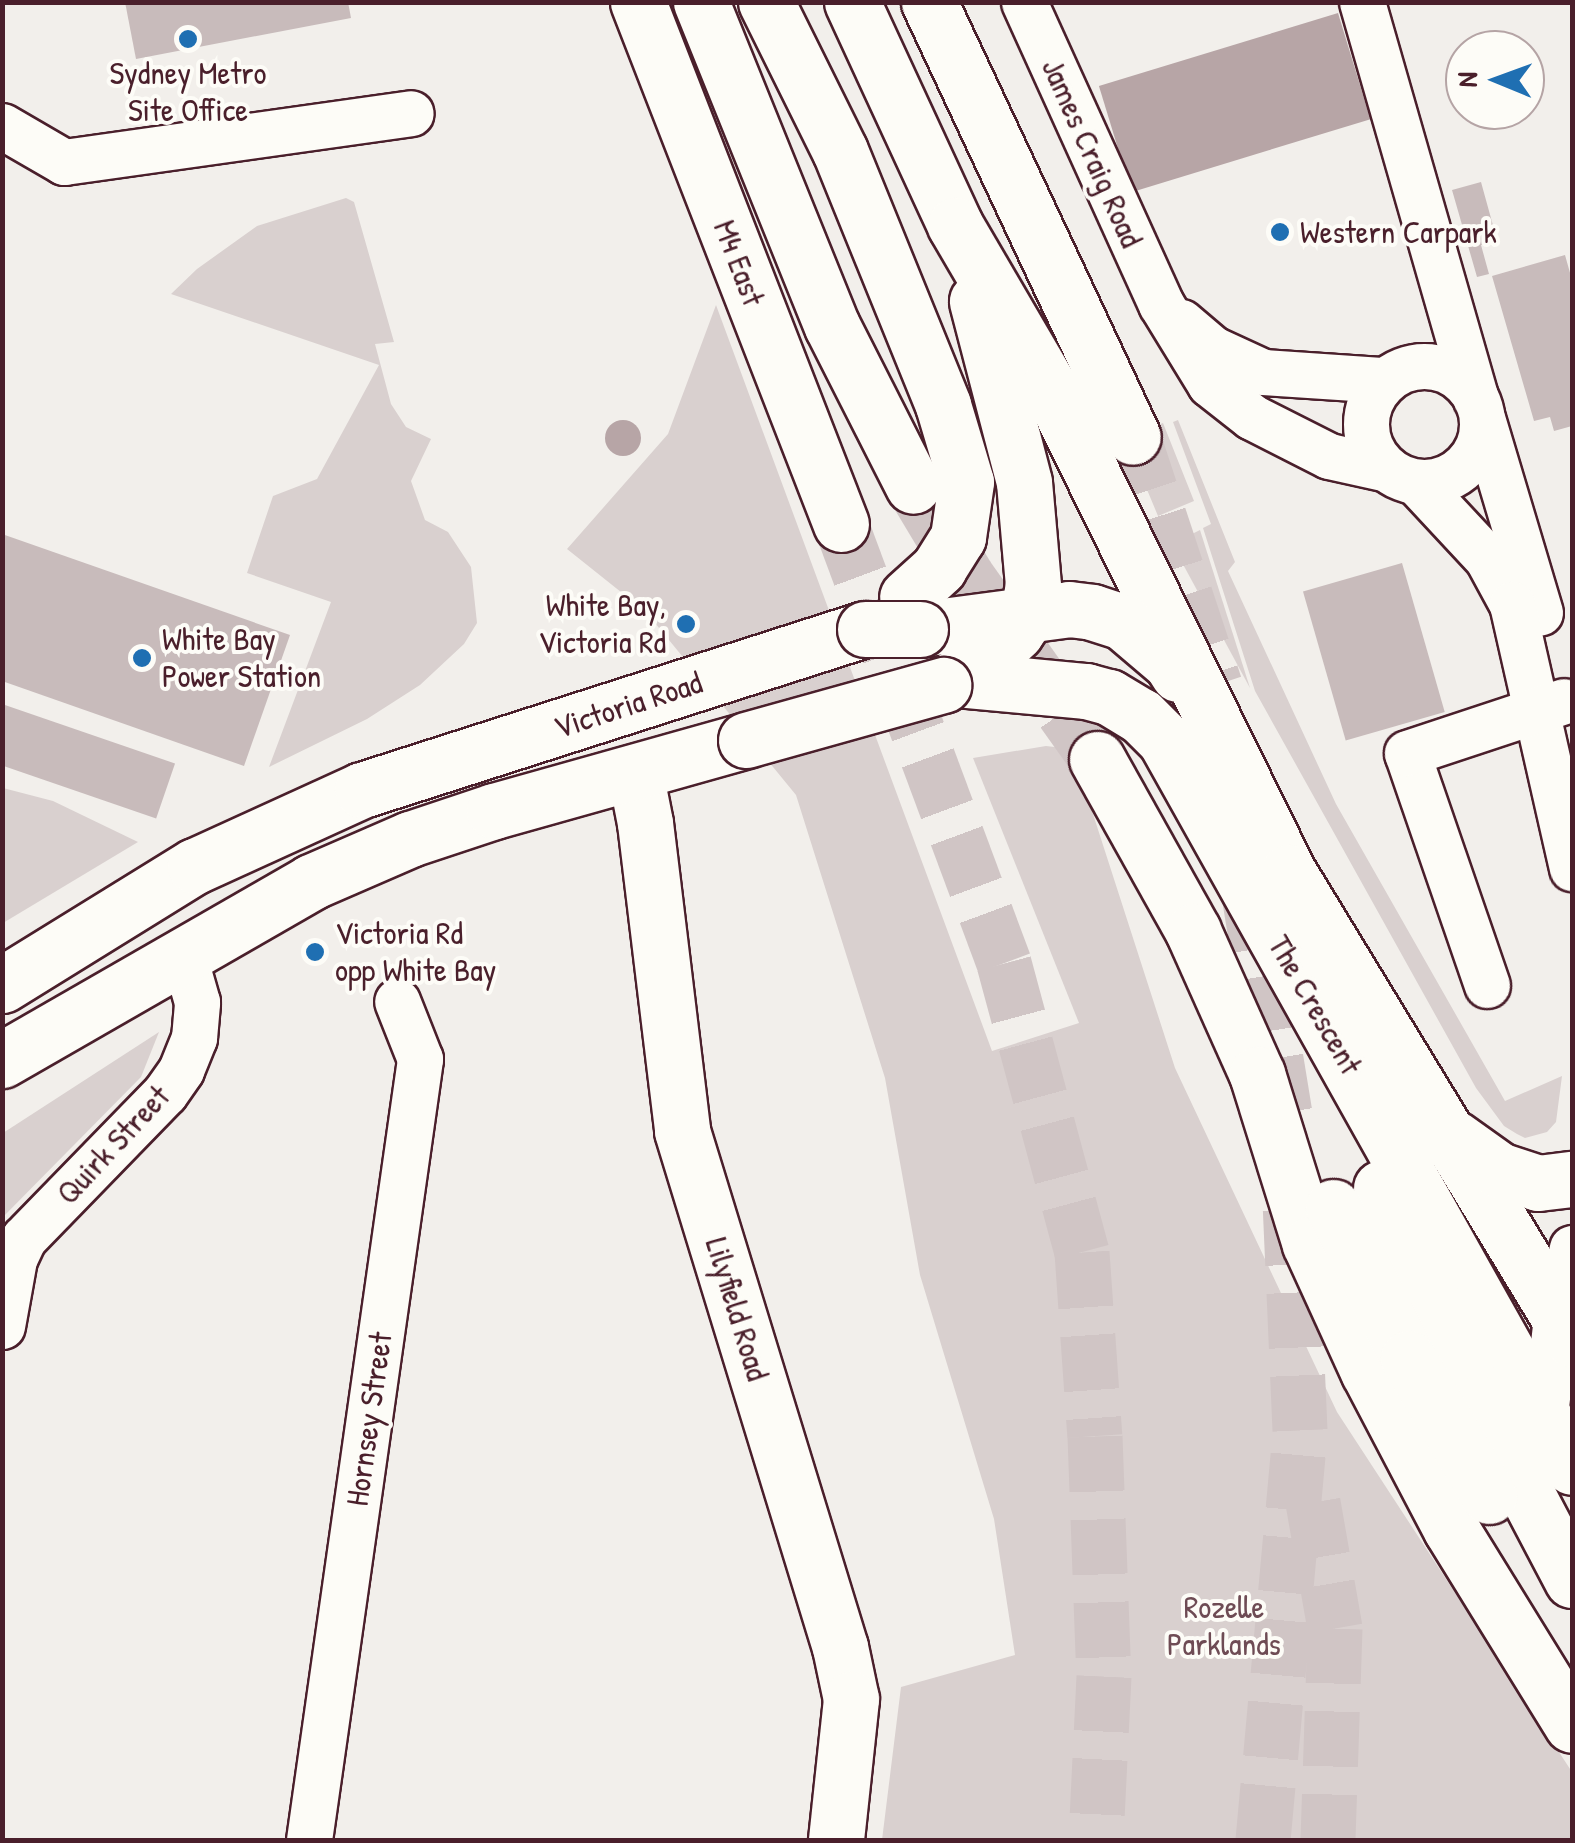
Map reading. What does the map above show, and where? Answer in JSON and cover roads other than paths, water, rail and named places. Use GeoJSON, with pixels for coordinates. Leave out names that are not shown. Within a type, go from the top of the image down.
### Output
{"type":"FeatureCollection","features":[{"type":"Feature","properties":{"kind":"main road","name":"M4 East"},"geometry":{"type":"LineString","coordinates":[[638,2],[841,524]]}},
{"type":"Feature","properties":{"kind":"main road"},"geometry":{"type":"LineString","coordinates":[[700,2],[832,326],[913,486]]}},
{"type":"Feature","properties":{"kind":"main road"},"geometry":{"type":"LineString","coordinates":[[766,2],[840,151],[944,405],[966,482],[958,537],[940,568],[898,618]]}},
{"type":"Feature","properties":{"kind":"main road"},"geometry":{"type":"LineString","coordinates":[[852,2],[955,225],[1049,386],[1231,762]]}},
{"type":"Feature","properties":{"kind":"main road"},"geometry":{"type":"LineString","coordinates":[[929,2],[1133,437]]}},
{"type":"Feature","properties":{"kind":"main road"},"geometry":{"type":"LineString","coordinates":[[950,682],[996,650],[1028,615],[1032,543],[1024,482],[955,225]]}},
{"type":"Feature","properties":{"kind":"main road","name":"Victoria Road"},"geometry":{"type":"LineString","coordinates":[[2,985],[195,866],[362,790],[898,618],[1028,615],[1069,609],[1122,622],[1170,663],[1231,762]]}},
{"type":"Feature","properties":{"kind":"main road","name":"Victoria Road"},"geometry":{"type":"LineString","coordinates":[[2,1060],[311,882],[410,840],[950,682]]}},
{"type":"Feature","properties":{"kind":"main road","name":"The Crescent"},"geometry":{"type":"LineString","coordinates":[[950,682],[1086,691],[1142,716],[1165,740],[1317,1006],[1559,1404],[1572,1466]]}},
{"type":"Feature","properties":{"kind":"main road"},"geometry":{"type":"LineString","coordinates":[[1097,759],[1194,930],[1257,1074],[1310,1244],[1368,1371],[1451,1530],[1572,1725]]}},
{"type":"Feature","properties":{"kind":"main road","name":"The Crescent"},"geometry":{"type":"LineString","coordinates":[[1231,762],[1288,872],[1564,1328]]}},
{"type":"Feature","properties":{"kind":"main road","name":"Lilyfield Road"},"geometry":{"type":"LineString","coordinates":[[634,772],[645,823],[682,1130],[840,1648],[851,1699],[836,1840]]}},
{"type":"Feature","properties":{"kind":"main road"},"geometry":{"type":"LineString","coordinates":[[1317,1006],[1342,1104],[1479,1403],[1572,1580]]}},
{"type":"Feature","properties":{"kind":"main road"},"geometry":{"type":"LineString","coordinates":[[1257,1074],[1310,1159],[1408,1358],[1506,1524],[1572,1615]]}},
{"type":"Feature","properties":{"kind":"main road"},"geometry":{"type":"LineString","coordinates":[[1444,1130],[1500,1170],[1538,1183],[1572,1179]]}},
{"type":"Feature","properties":{"kind":"main road"},"geometry":{"type":"LineString","coordinates":[[1408,1358],[1479,1403],[1512,1413],[1559,1404]]}},
{"type":"Feature","properties":{"kind":"street","name":"James Craig Road"},"geometry":{"type":"LineString","coordinates":[[1024,2],[1161,304],[1210,384],[1252,416],[1329,456],[1402,476]]}},
{"type":"Feature","properties":{"kind":"street"},"geometry":{"type":"LineString","coordinates":[[1362,2],[1438,255],[1559,711],[1572,868]]}},
{"type":"Feature","properties":{"kind":"street"},"geometry":{"type":"LineString","coordinates":[[2,126],[64,162],[411,113]]}},
{"type":"Feature","properties":{"kind":"street"},"geometry":{"type":"LineString","coordinates":[[1438,255],[1436,318],[1401,373],[1366,415],[1366,435],[1402,476],[1487,558],[1512,604],[1559,711]]}},
{"type":"Feature","properties":{"kind":"street","name":"James Craig Road"},"geometry":{"type":"LineString","coordinates":[[1161,304],[1213,348],[1263,372],[1401,373]]}},
{"type":"Feature","properties":{"kind":"street"},"geometry":{"type":"LineString","coordinates":[[1401,373],[1452,372],[1479,408],[1481,436],[1465,466],[1434,482],[1402,476]]}},
{"type":"Feature","properties":{"kind":"street"},"geometry":{"type":"LineString","coordinates":[[1487,984],[1407,753],[1559,711]]}},
{"type":"Feature","properties":{"kind":"street","name":"Quirk Street"},"geometry":{"type":"LineString","coordinates":[[2,1326],[14,1258],[24,1238],[165,1093],[180,1070],[194,1038],[197,1002],[184,956]]}},
{"type":"Feature","properties":{"kind":"street","name":"Hornsey Street"},"geometry":{"type":"LineString","coordinates":[[309,1840],[420,1059],[397,1001]]}},
{"type":"Feature","properties":{"kind":"street"},"geometry":{"type":"LineString","coordinates":[[1559,1404],[1572,1248]]}},
{"type":"Feature","properties":{"kind":"tunnel"},"geometry":{"type":"LineString","coordinates":[[1133,437],[1215,685]]}},
{"type":"Feature","properties":{"kind":"tunnel"},"geometry":{"type":"LineString","coordinates":[[913,486],[967,576],[1097,759]]}},
{"type":"Feature","properties":{"kind":"tunnel"},"geometry":{"type":"LineString","coordinates":[[841,524],[1004,963],[1082,1252],[1095,1436],[1104,1676],[1096,1840]]}},
{"type":"Feature","properties":{"kind":"tunnel"},"geometry":{"type":"LineString","coordinates":[[1249,894],[1286,1120]]}},
{"type":"Feature","properties":{"kind":"tunnel"},"geometry":{"type":"LineString","coordinates":[[1263,1840],[1300,1430],[1290,1200]]}},
{"type":"Feature","properties":{"kind":"tunnel"},"geometry":{"type":"LineString","coordinates":[[1313,1502],[1335,1628],[1328,1840]]}},
{"type":"Feature","properties":{"kind":"place","name":"Sydney Metro Site Office"},"geometry":{"type":"Point","coordinates":[188,39]}},
{"type":"Feature","properties":{"kind":"place","name":"Western Carpark"},"geometry":{"type":"Point","coordinates":[1280,232]}},
{"type":"Feature","properties":{"kind":"place","name":"White Bay, Victoria Rd"},"geometry":{"type":"Point","coordinates":[686,624]}},
{"type":"Feature","properties":{"kind":"place","name":"White Bay Power Station"},"geometry":{"type":"Point","coordinates":[142,658]}},
{"type":"Feature","properties":{"kind":"place","name":"Victoria Rd opp White Bay"},"geometry":{"type":"Point","coordinates":[315,952]}},
{"type":"Feature","properties":{"kind":"park label","name":"Rozelle Parklands"},"geometry":{"type":"Point","coordinates":[1224,1626]}}]}
